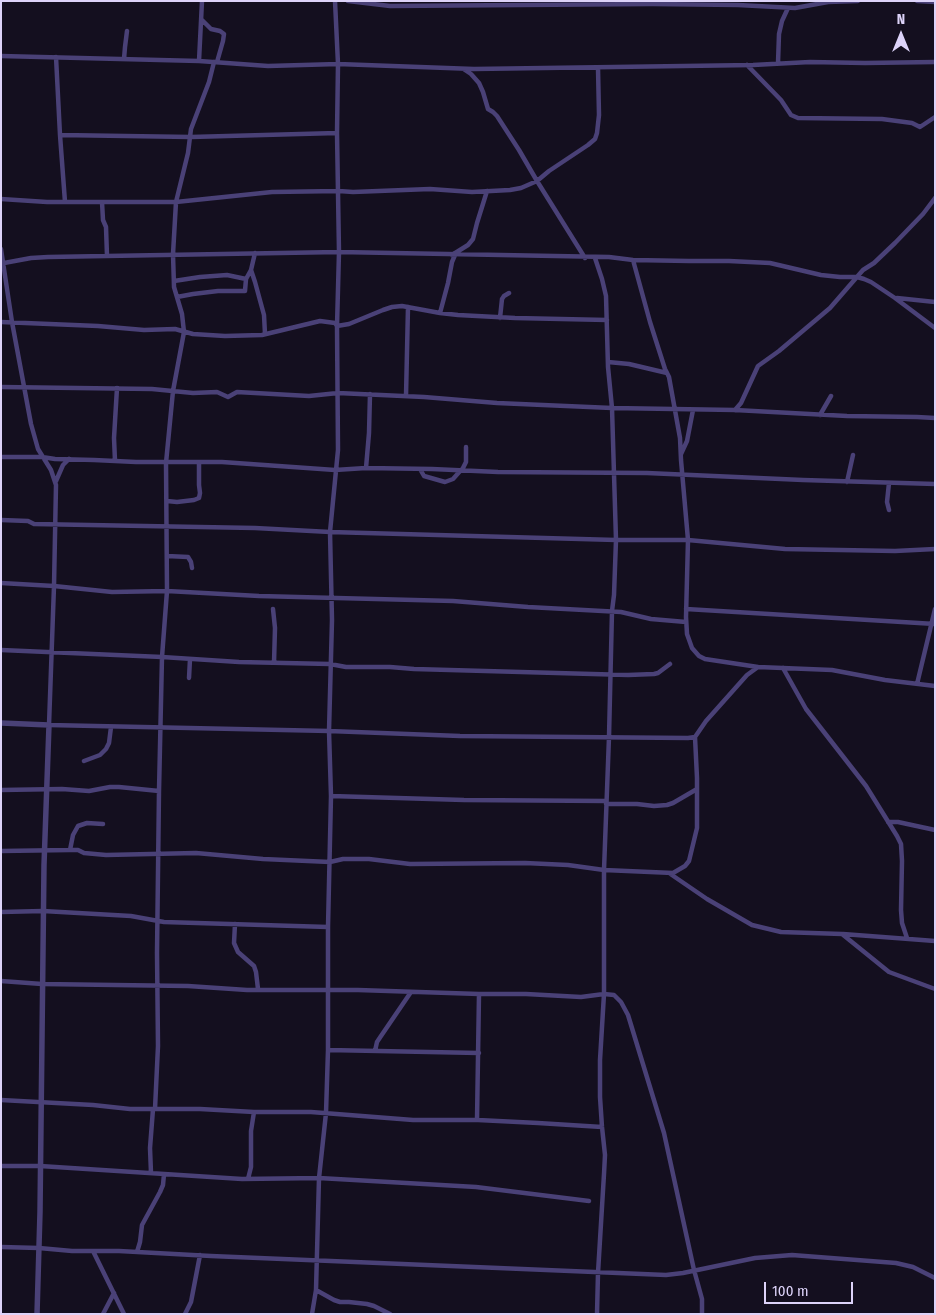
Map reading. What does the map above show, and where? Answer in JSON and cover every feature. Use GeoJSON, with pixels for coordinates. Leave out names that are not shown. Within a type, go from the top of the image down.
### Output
{"type":"FeatureCollection","features":[{"type":"Feature","properties":{"kind":"street"},"geometry":{"type":"LineString","coordinates":[[199,61],[202,1]]}},
{"type":"Feature","properties":{"kind":"street"},"geometry":{"type":"LineString","coordinates":[[312,1314],[318,1260],[319,1178],[326,1113],[328,1050],[331,796],[329,731],[332,598],[330,532],[338,450],[338,64],[334,1]]}},
{"type":"Feature","properties":{"kind":"street"},"geometry":{"type":"LineString","coordinates":[[348,1],[390,6],[588,3],[738,5],[788,8],[800,8],[828,2],[858,1]]}},
{"type":"Feature","properties":{"kind":"street"},"geometry":{"type":"LineString","coordinates":[[917,1],[935,2]]}},
{"type":"Feature","properties":{"kind":"street"},"geometry":{"type":"LineString","coordinates":[[778,63],[780,28],[788,8]]}},
{"type":"Feature","properties":{"kind":"street"},"geometry":{"type":"LineString","coordinates":[[151,1173],[150,1148],[158,1046],[158,854],[162,657],[167,556],[166,463],[173,391],[184,332],[182,314],[174,287],[173,254],[176,202],[188,153],[193,122],[209,82],[224,34],[208,27],[201,19]]}},
{"type":"Feature","properties":{"kind":"street"},"geometry":{"type":"LineString","coordinates":[[124,59],[128,31]]}},
{"type":"Feature","properties":{"kind":"street"},"geometry":{"type":"LineString","coordinates":[[1,56],[199,61],[268,66],[338,64],[465,69],[746,65],[810,62],[935,62]]}},
{"type":"Feature","properties":{"kind":"street"},"geometry":{"type":"LineString","coordinates":[[56,58],[65,202]]}},
{"type":"Feature","properties":{"kind":"street"},"geometry":{"type":"LineString","coordinates":[[746,65],[781,100],[791,115],[798,118],[882,118],[912,123],[920,127],[935,117]]}},
{"type":"Feature","properties":{"kind":"street"},"geometry":{"type":"LineString","coordinates":[[1,199],[29,202],[176,202],[272,192],[366,192],[430,189],[472,192],[516,190],[537,181],[595,138],[599,115],[598,68]]}},
{"type":"Feature","properties":{"kind":"street"},"geometry":{"type":"LineString","coordinates":[[465,69],[479,83],[484,92],[487,108],[497,116],[586,258]]}},
{"type":"Feature","properties":{"kind":"street"},"geometry":{"type":"LineString","coordinates":[[60,135],[191,137],[337,133]]}},
{"type":"Feature","properties":{"kind":"street"},"geometry":{"type":"LineString","coordinates":[[440,313],[454,255],[473,239],[487,191]]}},
{"type":"Feature","properties":{"kind":"street"},"geometry":{"type":"LineString","coordinates":[[736,410],[758,366],[830,308],[863,270],[874,263],[923,214],[935,198]]}},
{"type":"Feature","properties":{"kind":"street"},"geometry":{"type":"LineString","coordinates":[[102,202],[103,220],[106,227],[106,256]]}},
{"type":"Feature","properties":{"kind":"street"},"geometry":{"type":"LineString","coordinates":[[1,249],[12,322],[35,440],[42,457],[56,481]]}},
{"type":"Feature","properties":{"kind":"street"},"geometry":{"type":"LineString","coordinates":[[4,263],[31,258],[339,252],[610,257],[633,260],[729,260],[770,263],[821,275],[857,277],[871,282],[935,328]]}},
{"type":"Feature","properties":{"kind":"street"},"geometry":{"type":"LineString","coordinates":[[177,297],[218,291],[245,291],[246,279],[251,270],[255,253]]}},
{"type":"Feature","properties":{"kind":"street"},"geometry":{"type":"LineString","coordinates":[[595,258],[606,296],[616,540],[604,870],[604,994],[600,1060],[604,1164],[597,1314]]}},
{"type":"Feature","properties":{"kind":"street"},"geometry":{"type":"LineString","coordinates":[[633,260],[650,322],[669,377],[680,438],[688,540],[686,622],[687,634],[692,648],[699,656],[705,659],[758,667],[832,670],[884,680],[935,686]]}},
{"type":"Feature","properties":{"kind":"street"},"geometry":{"type":"LineString","coordinates":[[251,270],[263,308],[265,334]]}},
{"type":"Feature","properties":{"kind":"street"},"geometry":{"type":"LineString","coordinates":[[174,281],[227,275],[246,279]]}},
{"type":"Feature","properties":{"kind":"street"},"geometry":{"type":"LineString","coordinates":[[500,318],[502,299],[509,293]]}},
{"type":"Feature","properties":{"kind":"street"},"geometry":{"type":"LineString","coordinates":[[895,298],[935,302]]}},
{"type":"Feature","properties":{"kind":"street"},"geometry":{"type":"LineString","coordinates":[[337,326],[354,322],[392,307],[402,306],[440,313],[500,318],[607,320]]}},
{"type":"Feature","properties":{"kind":"street"},"geometry":{"type":"LineString","coordinates":[[406,396],[408,307]]}},
{"type":"Feature","properties":{"kind":"street"},"geometry":{"type":"LineString","coordinates":[[1,322],[144,330],[176,329],[193,334],[206,335],[265,334],[320,321],[335,323],[337,326]]}},
{"type":"Feature","properties":{"kind":"street"},"geometry":{"type":"LineString","coordinates":[[608,362],[629,364],[667,373]]}},
{"type":"Feature","properties":{"kind":"street"},"geometry":{"type":"LineString","coordinates":[[1,387],[117,388],[193,393],[217,392],[228,397],[237,392],[309,396],[338,393],[370,394],[497,403],[612,408],[736,410],[820,415],[935,418]]}},
{"type":"Feature","properties":{"kind":"street"},"geometry":{"type":"LineString","coordinates":[[115,461],[114,438],[117,388]]}},
{"type":"Feature","properties":{"kind":"street"},"geometry":{"type":"LineString","coordinates":[[366,468],[370,394]]}},
{"type":"Feature","properties":{"kind":"street"},"geometry":{"type":"LineString","coordinates":[[820,415],[831,396]]}},
{"type":"Feature","properties":{"kind":"street"},"geometry":{"type":"LineString","coordinates":[[680,455],[687,441],[693,410]]}},
{"type":"Feature","properties":{"kind":"street"},"geometry":{"type":"LineString","coordinates":[[420,469],[424,476],[445,482],[454,479],[466,462],[466,447]]}},
{"type":"Feature","properties":{"kind":"street"},"geometry":{"type":"LineString","coordinates":[[847,482],[853,455]]}},
{"type":"Feature","properties":{"kind":"street"},"geometry":{"type":"LineString","coordinates":[[1,457],[166,463],[222,462],[335,470],[366,468],[682,474],[935,484]]}},
{"type":"Feature","properties":{"kind":"street"},"geometry":{"type":"LineString","coordinates":[[37,1314],[43,911],[56,481],[63,465],[70,459]]}},
{"type":"Feature","properties":{"kind":"street"},"geometry":{"type":"LineString","coordinates":[[167,501],[194,500],[199,498],[199,462]]}},
{"type":"Feature","properties":{"kind":"street"},"geometry":{"type":"LineString","coordinates":[[889,483],[887,502],[889,510]]}},
{"type":"Feature","properties":{"kind":"street"},"geometry":{"type":"LineString","coordinates":[[1,520],[28,521],[34,524],[255,528],[330,532],[616,540],[688,540],[785,549],[895,551],[935,549]]}},
{"type":"Feature","properties":{"kind":"street"},"geometry":{"type":"LineString","coordinates":[[167,556],[188,557],[192,568]]}},
{"type":"Feature","properties":{"kind":"street"},"geometry":{"type":"LineString","coordinates":[[1,583],[112,592],[166,591],[259,596],[453,601],[624,612],[651,619],[686,622]]}},
{"type":"Feature","properties":{"kind":"street"},"geometry":{"type":"LineString","coordinates":[[273,609],[275,628],[274,663]]}},
{"type":"Feature","properties":{"kind":"street"},"geometry":{"type":"LineString","coordinates":[[917,684],[933,624],[935,609]]}},
{"type":"Feature","properties":{"kind":"street"},"geometry":{"type":"LineString","coordinates":[[686,610],[933,624]]}},
{"type":"Feature","properties":{"kind":"street"},"geometry":{"type":"LineString","coordinates":[[1,650],[190,658],[239,662],[330,664],[346,667],[610,674],[654,674],[670,664]]}},
{"type":"Feature","properties":{"kind":"street"},"geometry":{"type":"LineString","coordinates":[[189,678],[190,658]]}},
{"type":"Feature","properties":{"kind":"street"},"geometry":{"type":"LineString","coordinates":[[1,723],[460,736],[685,739],[695,736],[747,675],[758,667]]}},
{"type":"Feature","properties":{"kind":"street"},"geometry":{"type":"LineString","coordinates":[[783,668],[806,709],[866,786],[900,844],[902,861],[901,910],[902,923],[907,938]]}},
{"type":"Feature","properties":{"kind":"street"},"geometry":{"type":"LineString","coordinates":[[84,761],[100,755],[106,749],[109,743],[111,727]]}},
{"type":"Feature","properties":{"kind":"street"},"geometry":{"type":"LineString","coordinates":[[1,851],[78,850],[84,853],[106,855],[196,853],[330,862],[343,858],[354,858],[410,864],[525,863],[568,865],[604,870],[673,873],[680,870],[689,861],[697,828],[695,736]]}},
{"type":"Feature","properties":{"kind":"street"},"geometry":{"type":"LineString","coordinates":[[1,790],[62,789],[89,791],[119,787],[159,791]]}},
{"type":"Feature","properties":{"kind":"street"},"geometry":{"type":"LineString","coordinates":[[331,796],[606,802],[654,806],[673,803],[697,789]]}},
{"type":"Feature","properties":{"kind":"street"},"geometry":{"type":"LineString","coordinates":[[888,822],[898,822],[935,830]]}},
{"type":"Feature","properties":{"kind":"street"},"geometry":{"type":"LineString","coordinates":[[70,850],[74,830],[78,826],[87,823],[103,824]]}},
{"type":"Feature","properties":{"kind":"street"},"geometry":{"type":"LineString","coordinates":[[669,873],[707,899],[752,925],[780,932],[842,934],[935,941]]}},
{"type":"Feature","properties":{"kind":"street"},"geometry":{"type":"LineString","coordinates":[[1,912],[43,911],[131,916],[158,921],[328,927]]}},
{"type":"Feature","properties":{"kind":"street"},"geometry":{"type":"LineString","coordinates":[[235,924],[234,943],[238,952],[254,966],[258,989]]}},
{"type":"Feature","properties":{"kind":"street"},"geometry":{"type":"LineString","coordinates":[[842,934],[889,972],[935,989]]}},
{"type":"Feature","properties":{"kind":"street"},"geometry":{"type":"LineString","coordinates":[[1,981],[42,984],[526,994],[581,997],[604,994],[614,995],[618,998],[628,1015],[664,1133],[702,1299],[702,1314]]}},
{"type":"Feature","properties":{"kind":"street"},"geometry":{"type":"LineString","coordinates":[[375,1051],[377,1042],[411,992]]}},
{"type":"Feature","properties":{"kind":"street"},"geometry":{"type":"LineString","coordinates":[[477,1120],[479,994]]}},
{"type":"Feature","properties":{"kind":"street"},"geometry":{"type":"LineString","coordinates":[[328,1050],[479,1053]]}},
{"type":"Feature","properties":{"kind":"street"},"geometry":{"type":"LineString","coordinates":[[1,1100],[130,1109],[287,1111],[413,1120],[538,1122],[602,1127]]}},
{"type":"Feature","properties":{"kind":"street"},"geometry":{"type":"LineString","coordinates":[[248,1179],[251,1166],[250,1131],[254,1112]]}},
{"type":"Feature","properties":{"kind":"street"},"geometry":{"type":"LineString","coordinates":[[1,1166],[40,1166],[248,1179],[319,1178],[476,1188],[589,1201]]}},
{"type":"Feature","properties":{"kind":"street"},"geometry":{"type":"LineString","coordinates":[[137,1252],[142,1225],[160,1192],[164,1174]]}},
{"type":"Feature","properties":{"kind":"street"},"geometry":{"type":"LineString","coordinates":[[1,1247],[666,1275],[755,1258],[792,1255],[896,1263],[913,1267],[935,1278]]}},
{"type":"Feature","properties":{"kind":"street"},"geometry":{"type":"LineString","coordinates":[[93,1251],[124,1314]]}},
{"type":"Feature","properties":{"kind":"street"},"geometry":{"type":"LineString","coordinates":[[185,1314],[191,1302],[200,1255]]}},
{"type":"Feature","properties":{"kind":"street"},"geometry":{"type":"LineString","coordinates":[[316,1290],[340,1302],[367,1304],[390,1314]]}},
{"type":"Feature","properties":{"kind":"street"},"geometry":{"type":"LineString","coordinates":[[103,1314],[114,1293]]}}]}
